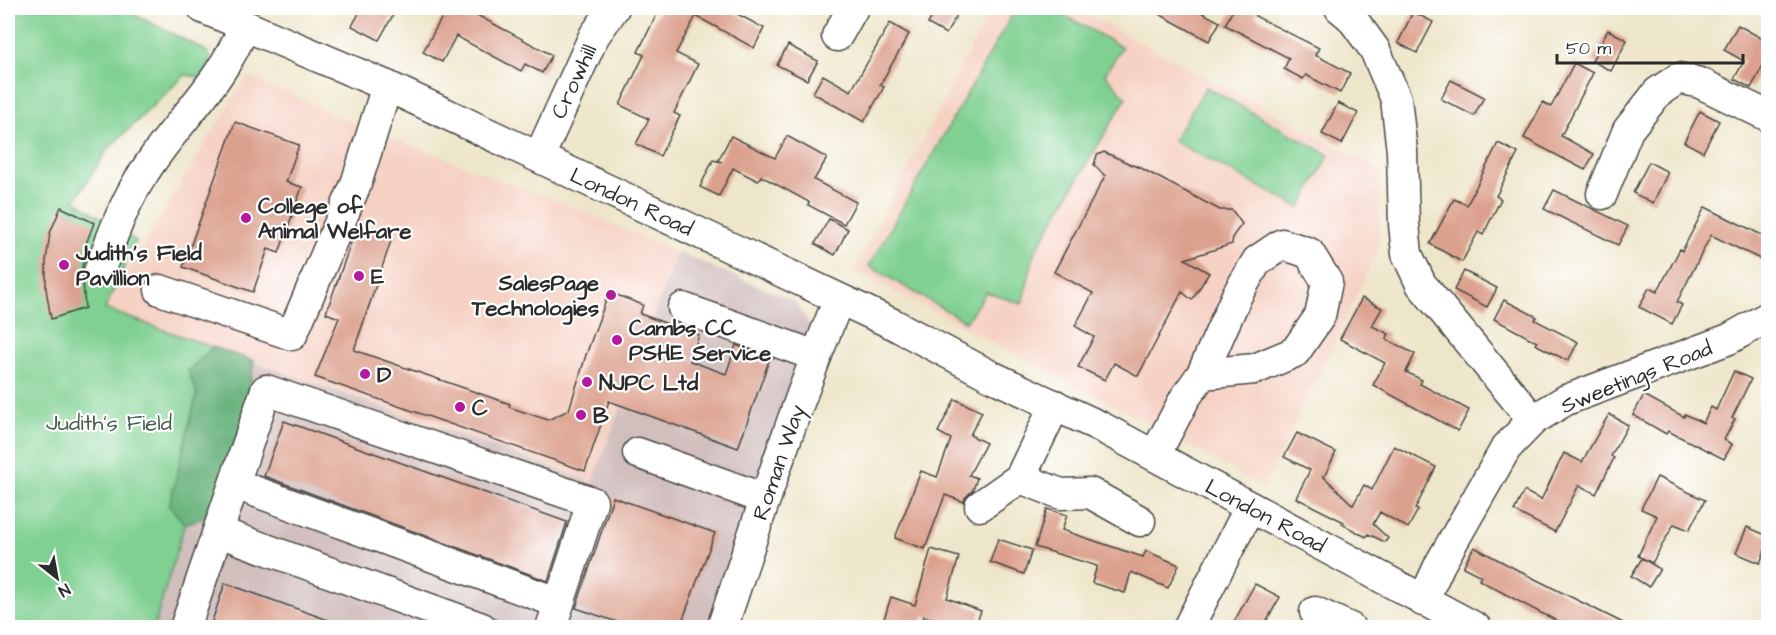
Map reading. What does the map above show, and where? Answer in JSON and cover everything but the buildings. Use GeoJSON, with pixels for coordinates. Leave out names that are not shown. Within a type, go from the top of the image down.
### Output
{"type":"FeatureCollection","features":[{"type":"Feature","properties":{"kind":"street","name":"London Road"},"geometry":{"type":"LineString","coordinates":[[203,8],[387,86],[893,324],[992,376],[1155,455],[1423,601],[1476,627]]}},
{"type":"Feature","properties":{"kind":"street","name":"Crowhill"},"geometry":{"type":"LineString","coordinates":[[538,157],[594,36],[614,8]]}},
{"type":"Feature","properties":{"kind":"street"},"geometry":{"type":"LineString","coordinates":[[1352,11],[1375,50],[1396,99],[1402,151],[1407,254],[1421,284],[1533,420]]}},
{"type":"Feature","properties":{"kind":"street"},"geometry":{"type":"LineString","coordinates":[[99,272],[121,212],[145,170],[231,56],[244,26]]}},
{"type":"Feature","properties":{"kind":"street"},"geometry":{"type":"LineString","coordinates":[[1602,194],[1628,130],[1658,92],[1679,78],[1700,83],[1768,116]]}},
{"type":"Feature","properties":{"kind":"street"},"geometry":{"type":"LineString","coordinates":[[160,290],[292,335],[356,184],[387,86]]}},
{"type":"Feature","properties":{"kind":"street"},"geometry":{"type":"LineString","coordinates":[[1155,455],[1185,398],[1202,374],[1237,295],[1257,261],[1282,244],[1309,253],[1327,282],[1320,316],[1295,352],[1255,369],[1202,374]]}},
{"type":"Feature","properties":{"kind":"street","name":"Roman Way"},"geometry":{"type":"LineString","coordinates":[[722,627],[765,499],[839,298]]}},
{"type":"Feature","properties":{"kind":"street"},"geometry":{"type":"LineString","coordinates":[[683,308],[816,356]]}},
{"type":"Feature","properties":{"kind":"street","name":"Sweetings Road"},"geometry":{"type":"LineString","coordinates":[[1423,601],[1440,564],[1506,448],[1533,420],[1566,400],[1730,339],[1768,318]]}},
{"type":"Feature","properties":{"kind":"street"},"geometry":{"type":"LineString","coordinates":[[185,627],[266,390],[592,502],[555,615],[235,484]]}},
{"type":"Feature","properties":{"kind":"street"},"geometry":{"type":"LineString","coordinates":[[980,506],[1020,477],[1055,405]]}},
{"type":"Feature","properties":{"kind":"street"},"geometry":{"type":"LineString","coordinates":[[638,453],[765,499]]}},
{"type":"Feature","properties":{"kind":"street"},"geometry":{"type":"LineString","coordinates":[[1020,477],[1061,494],[1090,493],[1140,521]]}},
{"type":"Feature","properties":{"kind":"street"},"geometry":{"type":"LineString","coordinates":[[1188,627],[1250,507]]}},
{"type":"Feature","properties":{"kind":"street"},"geometry":{"type":"LineString","coordinates":[[219,532],[482,627]]}},
{"type":"Feature","properties":{"kind":"street"},"geometry":{"type":"LineString","coordinates":[[1315,612],[1350,627]]}},
{"type":"Feature","properties":{"kind":"shaded area"},"geometry":{"type":"Polygon","coordinates":[[[992,8],[1075,8],[1380,169],[1378,251],[1263,489],[1140,419],[854,270],[992,8]]]}},
{"type":"Feature","properties":{"kind":"shaded area"},"geometry":{"type":"Polygon","coordinates":[[[248,76],[380,135],[558,201],[677,252],[594,482],[105,309],[248,76]]]}},
{"type":"Feature","properties":{"kind":"shaded area"},"geometry":{"type":"Polygon","coordinates":[[[677,252],[794,301],[812,328],[710,627],[154,628],[235,355],[593,482],[677,252]]]}},
{"type":"Feature","properties":{"kind":"green space","name":"Judith's Field"},"geometry":{"type":"Polygon","coordinates":[[[8,8],[121,8],[207,51],[211,59],[203,78],[185,75],[108,149],[75,200],[136,241],[105,309],[235,355],[154,627],[8,627],[8,8]]]}},
{"type":"Feature","properties":{"kind":"green space"},"geometry":{"type":"Polygon","coordinates":[[[1016,8],[1051,8],[1122,47],[1105,74],[1126,98],[1035,251],[1022,304],[986,292],[966,322],[869,266],[1016,8]]]}},
{"type":"Feature","properties":{"kind":"green space"},"geometry":{"type":"Polygon","coordinates":[[[1206,87],[1329,155],[1300,208],[1173,141],[1206,87]]]}},
{"type":"Feature","properties":{"kind":"green space"},"geometry":{"type":"Polygon","coordinates":[[[213,347],[254,361],[243,423],[213,515],[185,524],[169,506],[197,393],[188,371],[213,347]]]}},
{"type":"Feature","properties":{"kind":"place","name":"College of Animal Welfare"},"geometry":{"type":"Point","coordinates":[246,218]}},
{"type":"Feature","properties":{"kind":"place","name":"Judith's Field Pavillion"},"geometry":{"type":"Point","coordinates":[64,265]}},
{"type":"Feature","properties":{"kind":"place","name":"E"},"geometry":{"type":"Point","coordinates":[359,276]}},
{"type":"Feature","properties":{"kind":"place","name":"SalesPage Technologies"},"geometry":{"type":"Point","coordinates":[611,295]}},
{"type":"Feature","properties":{"kind":"place","name":"Cambs CC PSHE Service"},"geometry":{"type":"Point","coordinates":[617,340]}},
{"type":"Feature","properties":{"kind":"place","name":"D"},"geometry":{"type":"Point","coordinates":[365,374]}},
{"type":"Feature","properties":{"kind":"place","name":"NJPC Ltd"},"geometry":{"type":"Point","coordinates":[587,382]}},
{"type":"Feature","properties":{"kind":"place","name":"C"},"geometry":{"type":"Point","coordinates":[460,407]}},
{"type":"Feature","properties":{"kind":"place","name":"B"},"geometry":{"type":"Point","coordinates":[581,415]}}]}
